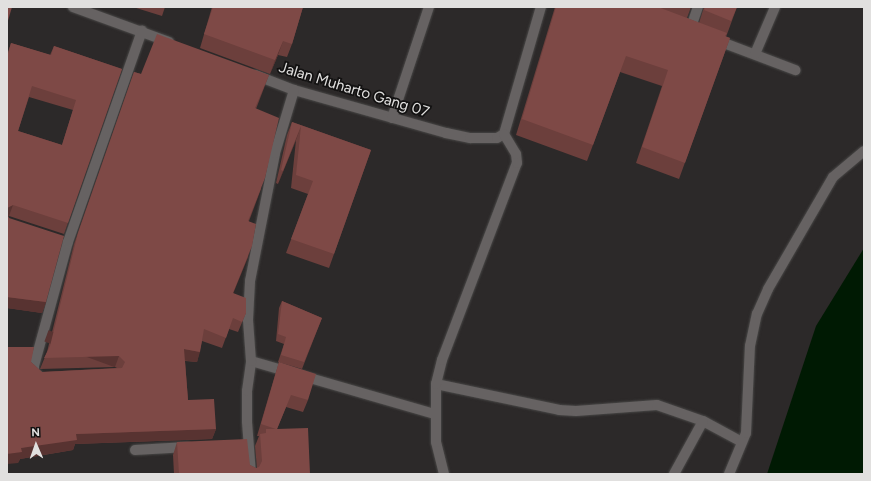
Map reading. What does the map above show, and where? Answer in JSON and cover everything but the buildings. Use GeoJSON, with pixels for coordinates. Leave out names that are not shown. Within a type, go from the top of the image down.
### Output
{"type":"FeatureCollection","features":[{"type":"Feature","properties":{"kind":"street"},"geometry":{"type":"LineString","coordinates":[[73,7],[178,45]]}},
{"type":"Feature","properties":{"kind":"street"},"geometry":{"type":"LineString","coordinates":[[392,118],[429,7]]}},
{"type":"Feature","properties":{"kind":"street"},"geometry":{"type":"LineString","coordinates":[[444,474],[436,442],[436,384],[442,360],[517,163],[516,154],[504,134],[541,7]]}},
{"type":"Feature","properties":{"kind":"street"},"geometry":{"type":"LineString","coordinates":[[697,33],[698,7]]}},
{"type":"Feature","properties":{"kind":"street"},"geometry":{"type":"LineString","coordinates":[[754,54],[775,7]]}},
{"type":"Feature","properties":{"kind":"street"},"geometry":{"type":"LineString","coordinates":[[678,26],[795,70]]}},
{"type":"Feature","properties":{"kind":"street"},"geometry":{"type":"LineString","coordinates":[[46,375],[36,375],[33,371],[68,242],[142,31]]}},
{"type":"Feature","properties":{"kind":"street","name":"Jalan Muharto Gang 07"},"geometry":{"type":"LineString","coordinates":[[243,70],[294,90],[392,118],[470,138],[490,138],[504,134]]}},
{"type":"Feature","properties":{"kind":"street"},"geometry":{"type":"LineString","coordinates":[[251,474],[248,444],[247,391],[251,361],[248,320],[250,281],[275,153],[294,90]]}},
{"type":"Feature","properties":{"kind":"street"},"geometry":{"type":"LineString","coordinates":[[729,474],[742,442],[748,417],[750,346],[757,314],[765,296],[833,177],[864,151]]}},
{"type":"Feature","properties":{"kind":"street"},"geometry":{"type":"LineString","coordinates":[[54,238],[68,242]]}},
{"type":"Feature","properties":{"kind":"street"},"geometry":{"type":"LineString","coordinates":[[251,361],[435,414]]}},
{"type":"Feature","properties":{"kind":"street"},"geometry":{"type":"LineString","coordinates":[[436,384],[559,410],[576,411],[657,405],[703,421],[742,442]]}},
{"type":"Feature","properties":{"kind":"street"},"geometry":{"type":"LineString","coordinates":[[674,474],[703,421]]}},
{"type":"Feature","properties":{"kind":"street"},"geometry":{"type":"LineString","coordinates":[[237,444],[248,444]]}},
{"type":"Feature","properties":{"kind":"street"},"geometry":{"type":"LineString","coordinates":[[135,450],[201,446]]}},
{"type":"Feature","properties":{"kind":"shaded area"},"geometry":{"type":"Polygon","coordinates":[[[864,248],[864,474],[767,474],[816,326],[864,248]]]}}]}
